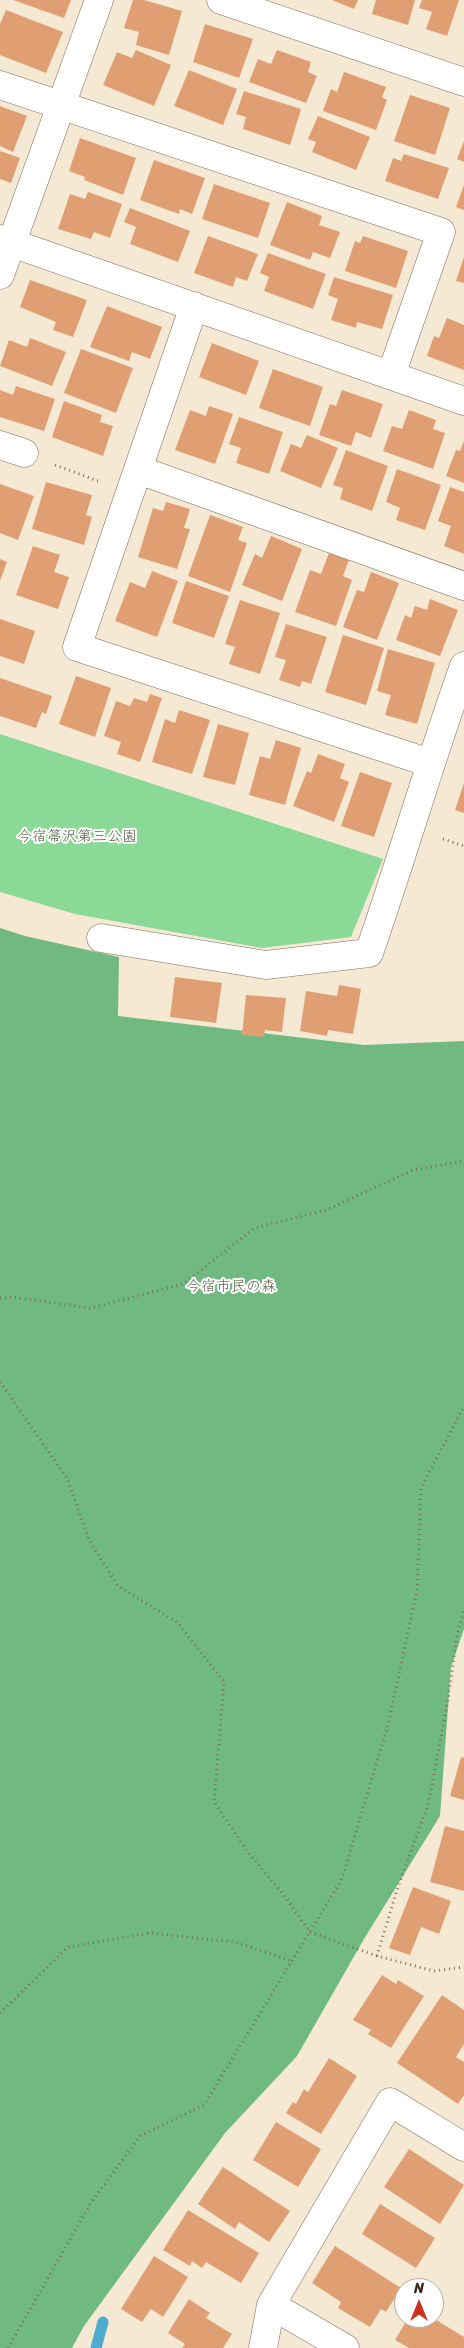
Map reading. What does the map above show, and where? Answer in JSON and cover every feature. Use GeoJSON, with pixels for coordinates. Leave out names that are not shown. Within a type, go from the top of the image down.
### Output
{"type":"FeatureCollection","features":[{"type":"Feature","properties":{"kind":"street"},"geometry":{"type":"LineString","coordinates":[[0,275],[6,241],[60,106],[99,0]]}},
{"type":"Feature","properties":{"kind":"street"},"geometry":{"type":"LineString","coordinates":[[221,0],[464,82]]}},
{"type":"Feature","properties":{"kind":"street"},"geometry":{"type":"LineString","coordinates":[[0,85],[441,232],[390,376]]}},
{"type":"Feature","properties":{"kind":"street"},"geometry":{"type":"LineString","coordinates":[[6,241],[464,401]]}},
{"type":"Feature","properties":{"kind":"street"},"geometry":{"type":"LineString","coordinates":[[194,306],[77,648],[430,763]]}},
{"type":"Feature","properties":{"kind":"street"},"geometry":{"type":"LineString","coordinates":[[135,481],[464,586]]}},
{"type":"Feature","properties":{"kind":"street"},"geometry":{"type":"LineString","coordinates":[[101,938],[266,965],[369,954],[412,829],[430,763],[464,666]]}},
{"type":"Feature","properties":{"kind":"street"},"geometry":{"type":"LineString","coordinates":[[262,2348],[271,2305],[390,2102],[464,2147]]}},
{"type":"Feature","properties":{"kind":"street"},"geometry":{"type":"LineString","coordinates":[[271,2305],[345,2348]]}},
{"type":"Feature","properties":{"kind":"path"},"geometry":{"type":"LineString","coordinates":[[12,449],[135,481]]}},
{"type":"Feature","properties":{"kind":"path"},"geometry":{"type":"LineString","coordinates":[[0,1298],[12,1297],[90,1308],[183,1284],[255,1228],[326,1210],[413,1170],[464,1161]]}},
{"type":"Feature","properties":{"kind":"path"},"geometry":{"type":"LineString","coordinates":[[0,1382],[67,1478],[89,1540],[118,1586],[178,1623],[224,1682],[214,1802],[247,1851],[283,1894],[310,1932],[377,1956],[434,1971],[464,1967]]}},
{"type":"Feature","properties":{"kind":"path"},"geometry":{"type":"LineString","coordinates":[[8,2348],[90,2204],[140,2136],[204,2105],[342,1879],[388,1725],[417,1590],[421,1488],[464,1406]]}},
{"type":"Feature","properties":{"kind":"path"},"geometry":{"type":"LineString","coordinates":[[377,1956],[396,1893],[428,1805],[448,1700],[457,1635],[464,1610]]}},
{"type":"Feature","properties":{"kind":"path"},"geometry":{"type":"LineString","coordinates":[[0,2013],[68,1947],[150,1933],[235,1942],[292,1960]]}},
{"type":"Feature","properties":{"kind":"green space","name":"今宿箒沢第三公園"},"geometry":{"type":"Polygon","coordinates":[[[0,734],[383,859],[351,937],[262,948],[75,914],[0,892],[0,734]]]}},
{"type":"Feature","properties":{"kind":"green space","name":"今宿市民の森"},"geometry":{"type":"Polygon","coordinates":[[[0,928],[25,936],[119,957],[118,1016],[364,1045],[464,1041],[464,1629],[451,1667],[440,1816],[364,1939],[297,2056],[225,2133],[84,2326],[72,2348],[0,2348],[0,928]]]}},
{"type":"Feature","properties":{"kind":"building"},"geometry":{"type":"Polygon","coordinates":[[[13,0],[71,0],[64,18],[13,0]]]}},
{"type":"Feature","properties":{"kind":"building"},"geometry":{"type":"Polygon","coordinates":[[[133,0],[144,0],[182,11],[169,55],[136,45],[139,32],[124,28],[133,0]]]}},
{"type":"Feature","properties":{"kind":"building"},"geometry":{"type":"Polygon","coordinates":[[[332,0],[358,0],[354,9],[332,0]]]}},
{"type":"Feature","properties":{"kind":"building"},"geometry":{"type":"Polygon","coordinates":[[[376,0],[415,0],[408,25],[372,14],[376,0]]]}},
{"type":"Feature","properties":{"kind":"building"},"geometry":{"type":"Polygon","coordinates":[[[422,0],[459,0],[447,36],[426,29],[432,12],[419,8],[422,0]]]}},
{"type":"Feature","properties":{"kind":"building"},"geometry":{"type":"Polygon","coordinates":[[[6,10],[63,32],[46,73],[0,55],[0,24],[6,10]]]}},
{"type":"Feature","properties":{"kind":"building"},"geometry":{"type":"Polygon","coordinates":[[[205,24],[253,39],[239,78],[193,62],[205,24]]]}},
{"type":"Feature","properties":{"kind":"building"},"geometry":{"type":"Polygon","coordinates":[[[136,50],[171,65],[154,106],[103,85],[117,52],[132,58],[136,50]]]}},
{"type":"Feature","properties":{"kind":"building"},"geometry":{"type":"Polygon","coordinates":[[[277,50],[311,62],[308,72],[317,76],[306,103],[249,82],[258,59],[271,64],[277,50]]]}},
{"type":"Feature","properties":{"kind":"building"},"geometry":{"type":"Polygon","coordinates":[[[189,70],[237,89],[223,125],[174,106],[189,70]]]}},
{"type":"Feature","properties":{"kind":"building"},"geometry":{"type":"Polygon","coordinates":[[[344,72],[386,87],[382,97],[387,100],[376,130],[323,111],[331,89],[337,92],[344,72]]]}},
{"type":"Feature","properties":{"kind":"building"},"geometry":{"type":"Polygon","coordinates":[[[244,91],[301,109],[290,145],[243,129],[246,117],[236,114],[244,91]]]}},
{"type":"Feature","properties":{"kind":"building"},"geometry":{"type":"Polygon","coordinates":[[[410,95],[450,108],[435,155],[394,141],[410,95]]]}},
{"type":"Feature","properties":{"kind":"building"},"geometry":{"type":"Polygon","coordinates":[[[0,106],[27,116],[13,152],[0,146],[0,106]]]}},
{"type":"Feature","properties":{"kind":"building"},"geometry":{"type":"Polygon","coordinates":[[[318,116],[370,137],[356,170],[312,152],[316,142],[308,139],[318,116]]]}},
{"type":"Feature","properties":{"kind":"building"},"geometry":{"type":"Polygon","coordinates":[[[80,138],[136,158],[123,195],[84,180],[85,177],[69,171],[80,138]]]}},
{"type":"Feature","properties":{"kind":"building"},"geometry":{"type":"Polygon","coordinates":[[[464,141],[464,162],[457,159],[464,141]]]}},
{"type":"Feature","properties":{"kind":"building"},"geometry":{"type":"Polygon","coordinates":[[[0,151],[20,158],[11,183],[0,179],[0,151]]]}},
{"type":"Feature","properties":{"kind":"building"},"geometry":{"type":"Polygon","coordinates":[[[404,154],[449,168],[438,199],[385,181],[393,158],[401,161],[404,154]]]}},
{"type":"Feature","properties":{"kind":"building"},"geometry":{"type":"Polygon","coordinates":[[[154,160],[205,178],[192,214],[180,209],[179,214],[140,200],[154,160]]]}},
{"type":"Feature","properties":{"kind":"building"},"geometry":{"type":"Polygon","coordinates":[[[214,184],[270,203],[258,238],[202,219],[214,184]]]}},
{"type":"Feature","properties":{"kind":"building"},"geometry":{"type":"Polygon","coordinates":[[[464,185],[464,210],[456,207],[464,185]]]}},
{"type":"Feature","properties":{"kind":"building"},"geometry":{"type":"Polygon","coordinates":[[[88,192],[122,204],[110,238],[94,232],[91,239],[58,229],[70,194],[85,199],[88,192]]]}},
{"type":"Feature","properties":{"kind":"building"},"geometry":{"type":"Polygon","coordinates":[[[287,202],[322,216],[319,225],[340,232],[330,258],[313,252],[310,260],[270,245],[287,202]]]}},
{"type":"Feature","properties":{"kind":"building"},"geometry":{"type":"Polygon","coordinates":[[[130,208],[190,231],[178,262],[130,244],[136,227],[124,222],[130,208]]]}},
{"type":"Feature","properties":{"kind":"building"},"geometry":{"type":"Polygon","coordinates":[[[208,236],[258,254],[247,281],[236,277],[233,287],[194,273],[208,236]]]}},
{"type":"Feature","properties":{"kind":"building"},"geometry":{"type":"Polygon","coordinates":[[[363,236],[408,251],[396,288],[345,271],[355,241],[360,243],[363,236]]]}},
{"type":"Feature","properties":{"kind":"building"},"geometry":{"type":"Polygon","coordinates":[[[268,253],[326,274],[313,309],[264,291],[269,277],[260,273],[268,253]]]}},
{"type":"Feature","properties":{"kind":"building"},"geometry":{"type":"Polygon","coordinates":[[[464,257],[464,283],[456,281],[464,257]]]}},
{"type":"Feature","properties":{"kind":"building"},"geometry":{"type":"Polygon","coordinates":[[[334,277],[393,295],[382,329],[357,322],[356,328],[331,320],[338,299],[328,295],[334,277]]]}},
{"type":"Feature","properties":{"kind":"building"},"geometry":{"type":"Polygon","coordinates":[[[30,280],[87,300],[73,337],[53,330],[56,322],[20,307],[30,280]]]}},
{"type":"Feature","properties":{"kind":"building"},"geometry":{"type":"Polygon","coordinates":[[[107,306],[162,327],[150,359],[132,352],[129,361],[90,347],[107,306]]]}},
{"type":"Feature","properties":{"kind":"building"},"geometry":{"type":"Polygon","coordinates":[[[447,318],[464,325],[464,370],[427,356],[434,336],[439,338],[447,318]]]}},
{"type":"Feature","properties":{"kind":"building"},"geometry":{"type":"Polygon","coordinates":[[[30,338],[66,352],[52,386],[0,366],[9,340],[27,347],[30,338]]]}},
{"type":"Feature","properties":{"kind":"building"},"geometry":{"type":"Polygon","coordinates":[[[212,343],[259,361],[246,395],[199,377],[212,343]]]}},
{"type":"Feature","properties":{"kind":"building"},"geometry":{"type":"Polygon","coordinates":[[[81,349],[133,368],[116,413],[64,393],[81,349]]]}},
{"type":"Feature","properties":{"kind":"building"},"geometry":{"type":"Polygon","coordinates":[[[273,369],[323,387],[310,426],[259,408],[273,369]]]}},
{"type":"Feature","properties":{"kind":"building"},"geometry":{"type":"Polygon","coordinates":[[[16,386],[55,399],[44,431],[0,417],[0,390],[13,395],[16,386]]]}},
{"type":"Feature","properties":{"kind":"building"},"geometry":{"type":"Polygon","coordinates":[[[342,390],[383,404],[371,438],[356,432],[351,446],[319,435],[330,404],[336,406],[342,390]]]}},
{"type":"Feature","properties":{"kind":"building"},"geometry":{"type":"Polygon","coordinates":[[[64,401],[102,415],[100,422],[113,426],[103,456],[52,437],[64,401]]]}},
{"type":"Feature","properties":{"kind":"building"},"geometry":{"type":"Polygon","coordinates":[[[209,406],[233,414],[215,464],[175,450],[190,410],[206,416],[209,406]]]}},
{"type":"Feature","properties":{"kind":"building"},"geometry":{"type":"Polygon","coordinates":[[[409,410],[436,420],[433,429],[445,433],[433,469],[383,451],[392,426],[402,429],[409,410]]]}},
{"type":"Feature","properties":{"kind":"building"},"geometry":{"type":"Polygon","coordinates":[[[239,417],[283,432],[269,474],[236,463],[241,448],[229,444],[239,417]]]}},
{"type":"Feature","properties":{"kind":"building"},"geometry":{"type":"Polygon","coordinates":[[[307,435],[338,448],[321,488],[280,471],[291,444],[301,448],[307,435]]]}},
{"type":"Feature","properties":{"kind":"building"},"geometry":{"type":"Polygon","coordinates":[[[464,441],[464,483],[446,476],[456,450],[460,451],[464,441]]]}},
{"type":"Feature","properties":{"kind":"building"},"geometry":{"type":"Polygon","coordinates":[[[346,450],[388,466],[372,511],[340,499],[343,488],[333,485],[346,450]]]}},
{"type":"Feature","properties":{"kind":"building"},"geometry":{"type":"Polygon","coordinates":[[[397,469],[441,485],[425,530],[396,520],[400,508],[386,502],[397,469]]]}},
{"type":"Feature","properties":{"kind":"building"},"geometry":{"type":"Polygon","coordinates":[[[46,482],[92,495],[86,515],[92,517],[84,545],[32,529],[46,482]]]}},
{"type":"Feature","properties":{"kind":"building"},"geometry":{"type":"Polygon","coordinates":[[[0,484],[34,496],[18,540],[0,533],[0,484]]]}},
{"type":"Feature","properties":{"kind":"building"},"geometry":{"type":"Polygon","coordinates":[[[450,487],[464,492],[464,554],[444,546],[451,526],[438,521],[450,487]]]}},
{"type":"Feature","properties":{"kind":"building"},"geometry":{"type":"Polygon","coordinates":[[[166,502],[190,509],[184,528],[190,529],[177,569],[138,557],[153,508],[163,511],[166,502]]]}},
{"type":"Feature","properties":{"kind":"building"},"geometry":{"type":"Polygon","coordinates":[[[210,515],[243,527],[238,540],[247,543],[230,592],[188,576],[210,515]]]}},
{"type":"Feature","properties":{"kind":"building"},"geometry":{"type":"Polygon","coordinates":[[[271,536],[302,549],[282,601],[242,585],[255,554],[262,558],[271,536]]]}},
{"type":"Feature","properties":{"kind":"building"},"geometry":{"type":"Polygon","coordinates":[[[33,546],[60,555],[54,572],[69,577],[58,609],[16,595],[33,546]]]}},
{"type":"Feature","properties":{"kind":"building"},"geometry":{"type":"Polygon","coordinates":[[[329,553],[349,560],[343,576],[352,580],[336,626],[295,612],[310,570],[321,574],[329,553]]]}},
{"type":"Feature","properties":{"kind":"building"},"geometry":{"type":"Polygon","coordinates":[[[0,559],[7,562],[0,581],[0,559]]]}},
{"type":"Feature","properties":{"kind":"building"},"geometry":{"type":"Polygon","coordinates":[[[152,571],[178,581],[157,637],[115,621],[130,582],[145,588],[152,571]]]}},
{"type":"Feature","properties":{"kind":"building"},"geometry":{"type":"Polygon","coordinates":[[[371,572],[399,583],[377,640],[343,627],[357,590],[364,592],[371,572]]]}},
{"type":"Feature","properties":{"kind":"building"},"geometry":{"type":"Polygon","coordinates":[[[186,581],[229,596],[214,638],[172,623],[186,581]]]}},
{"type":"Feature","properties":{"kind":"building"},"geometry":{"type":"Polygon","coordinates":[[[430,599],[458,610],[440,656],[396,640],[405,615],[411,618],[415,606],[427,610],[430,599]]]}},
{"type":"Feature","properties":{"kind":"building"},"geometry":{"type":"Polygon","coordinates":[[[240,600],[280,613],[260,674],[229,664],[235,647],[225,644],[240,600]]]}},
{"type":"Feature","properties":{"kind":"building"},"geometry":{"type":"Polygon","coordinates":[[[0,619],[35,631],[24,664],[0,656],[0,619]]]}},
{"type":"Feature","properties":{"kind":"building"},"geometry":{"type":"Polygon","coordinates":[[[286,624],[327,637],[311,684],[302,681],[300,687],[279,680],[286,660],[275,657],[286,624]]]}},
{"type":"Feature","properties":{"kind":"building"},"geometry":{"type":"Polygon","coordinates":[[[343,635],[384,648],[366,705],[325,692],[343,635]]]}},
{"type":"Feature","properties":{"kind":"building"},"geometry":{"type":"Polygon","coordinates":[[[388,649],[435,663],[417,724],[385,715],[391,695],[377,691],[388,649]]]}},
{"type":"Feature","properties":{"kind":"building"},"geometry":{"type":"Polygon","coordinates":[[[76,676],[111,688],[95,737],[59,724],[76,676]]]}},
{"type":"Feature","properties":{"kind":"building"},"geometry":{"type":"Polygon","coordinates":[[[0,678],[52,696],[46,714],[42,712],[36,728],[0,716],[0,678]]]}},
{"type":"Feature","properties":{"kind":"building"},"geometry":{"type":"Polygon","coordinates":[[[150,694],[162,698],[140,762],[117,754],[121,742],[104,736],[116,701],[130,706],[134,698],[147,702],[150,694]]]}},
{"type":"Feature","properties":{"kind":"building"},"geometry":{"type":"Polygon","coordinates":[[[179,710],[210,720],[192,774],[152,762],[165,719],[175,723],[179,710]]]}},
{"type":"Feature","properties":{"kind":"building"},"geometry":{"type":"Polygon","coordinates":[[[218,724],[249,733],[235,785],[203,777],[218,724]]]}},
{"type":"Feature","properties":{"kind":"building"},"geometry":{"type":"Polygon","coordinates":[[[276,740],[301,748],[285,805],[249,795],[260,756],[270,759],[276,740]]]}},
{"type":"Feature","properties":{"kind":"building"},"geometry":{"type":"Polygon","coordinates":[[[318,754],[345,764],[340,778],[349,782],[334,822],[293,806],[307,771],[311,773],[318,754]]]}},
{"type":"Feature","properties":{"kind":"building"},"geometry":{"type":"Polygon","coordinates":[[[360,772],[392,783],[374,837],[341,826],[360,772]]]}},
{"type":"Feature","properties":{"kind":"building"},"geometry":{"type":"Polygon","coordinates":[[[464,783],[464,813],[455,810],[464,783]]]}},
{"type":"Feature","properties":{"kind":"building"},"geometry":{"type":"Polygon","coordinates":[[[175,977],[222,983],[216,1023],[170,1017],[175,977]]]}},
{"type":"Feature","properties":{"kind":"building"},"geometry":{"type":"Polygon","coordinates":[[[339,985],[361,989],[353,1034],[328,1030],[327,1036],[300,1031],[306,991],[337,996],[339,985]]]}},
{"type":"Feature","properties":{"kind":"building"},"geometry":{"type":"Polygon","coordinates":[[[246,995],[286,998],[282,1032],[265,1030],[264,1037],[242,1035],[246,995]]]}},
{"type":"Feature","properties":{"kind":"building"},"geometry":{"type":"Polygon","coordinates":[[[461,1757],[464,1758],[464,1800],[450,1796],[461,1757]]]}},
{"type":"Feature","properties":{"kind":"building"},"geometry":{"type":"Polygon","coordinates":[[[445,1826],[464,1831],[464,1891],[430,1882],[445,1826]]]}},
{"type":"Feature","properties":{"kind":"building"},"geometry":{"type":"Polygon","coordinates":[[[413,1887],[451,1901],[439,1934],[421,1927],[410,1955],[389,1948],[413,1887]]]}},
{"type":"Feature","properties":{"kind":"building"},"geometry":{"type":"Polygon","coordinates":[[[382,1975],[396,1984],[398,1980],[424,1996],[391,2048],[368,2034],[371,2030],[353,2020],[382,1975]]]}},
{"type":"Feature","properties":{"kind":"building"},"geometry":{"type":"Polygon","coordinates":[[[442,1995],[464,2010],[464,2044],[456,2057],[464,2062],[464,2095],[458,2104],[397,2063],[442,1995]]]}},
{"type":"Feature","properties":{"kind":"building"},"geometry":{"type":"Polygon","coordinates":[[[329,2058],[357,2076],[321,2134],[286,2113],[293,2102],[296,2104],[304,2089],[308,2092],[329,2058]]]}},
{"type":"Feature","properties":{"kind":"building"},"geometry":{"type":"Polygon","coordinates":[[[276,2122],[321,2149],[298,2187],[253,2160],[276,2122]]]}},
{"type":"Feature","properties":{"kind":"building"},"geometry":{"type":"Polygon","coordinates":[[[409,2149],[464,2185],[440,2224],[384,2187],[409,2149]]]}},
{"type":"Feature","properties":{"kind":"building"},"geometry":{"type":"Polygon","coordinates":[[[223,2167],[290,2211],[269,2242],[239,2222],[235,2229],[198,2204],[223,2167]]]}},
{"type":"Feature","properties":{"kind":"building"},"geometry":{"type":"Polygon","coordinates":[[[380,2204],[435,2238],[416,2268],[362,2234],[380,2204]]]}},
{"type":"Feature","properties":{"kind":"building"},"geometry":{"type":"Polygon","coordinates":[[[188,2210],[259,2253],[241,2283],[206,2262],[202,2268],[192,2261],[190,2266],[163,2250],[188,2210]]]}},
{"type":"Feature","properties":{"kind":"building"},"geometry":{"type":"Polygon","coordinates":[[[335,2246],[394,2284],[394,2299],[386,2312],[381,2309],[370,2327],[338,2308],[341,2302],[312,2283],[335,2246]]]}},
{"type":"Feature","properties":{"kind":"building"},"geometry":{"type":"Polygon","coordinates":[[[154,2256],[188,2277],[163,2317],[151,2309],[142,2322],[121,2309],[154,2256]]]}},
{"type":"Feature","properties":{"kind":"building"},"geometry":{"type":"Polygon","coordinates":[[[189,2299],[210,2313],[206,2318],[232,2334],[223,2348],[182,2348],[185,2344],[168,2333],[189,2299]]]}},
{"type":"Feature","properties":{"kind":"building"},"geometry":{"type":"Polygon","coordinates":[[[444,2325],[464,2337],[464,2348],[409,2348],[395,2340],[402,2328],[444,2328],[444,2325]]]}},
{"type":"Feature","properties":{"kind":"waterway"},"geometry":{"type":"LineString","coordinates":[[96,2348],[103,2322]]}}]}
